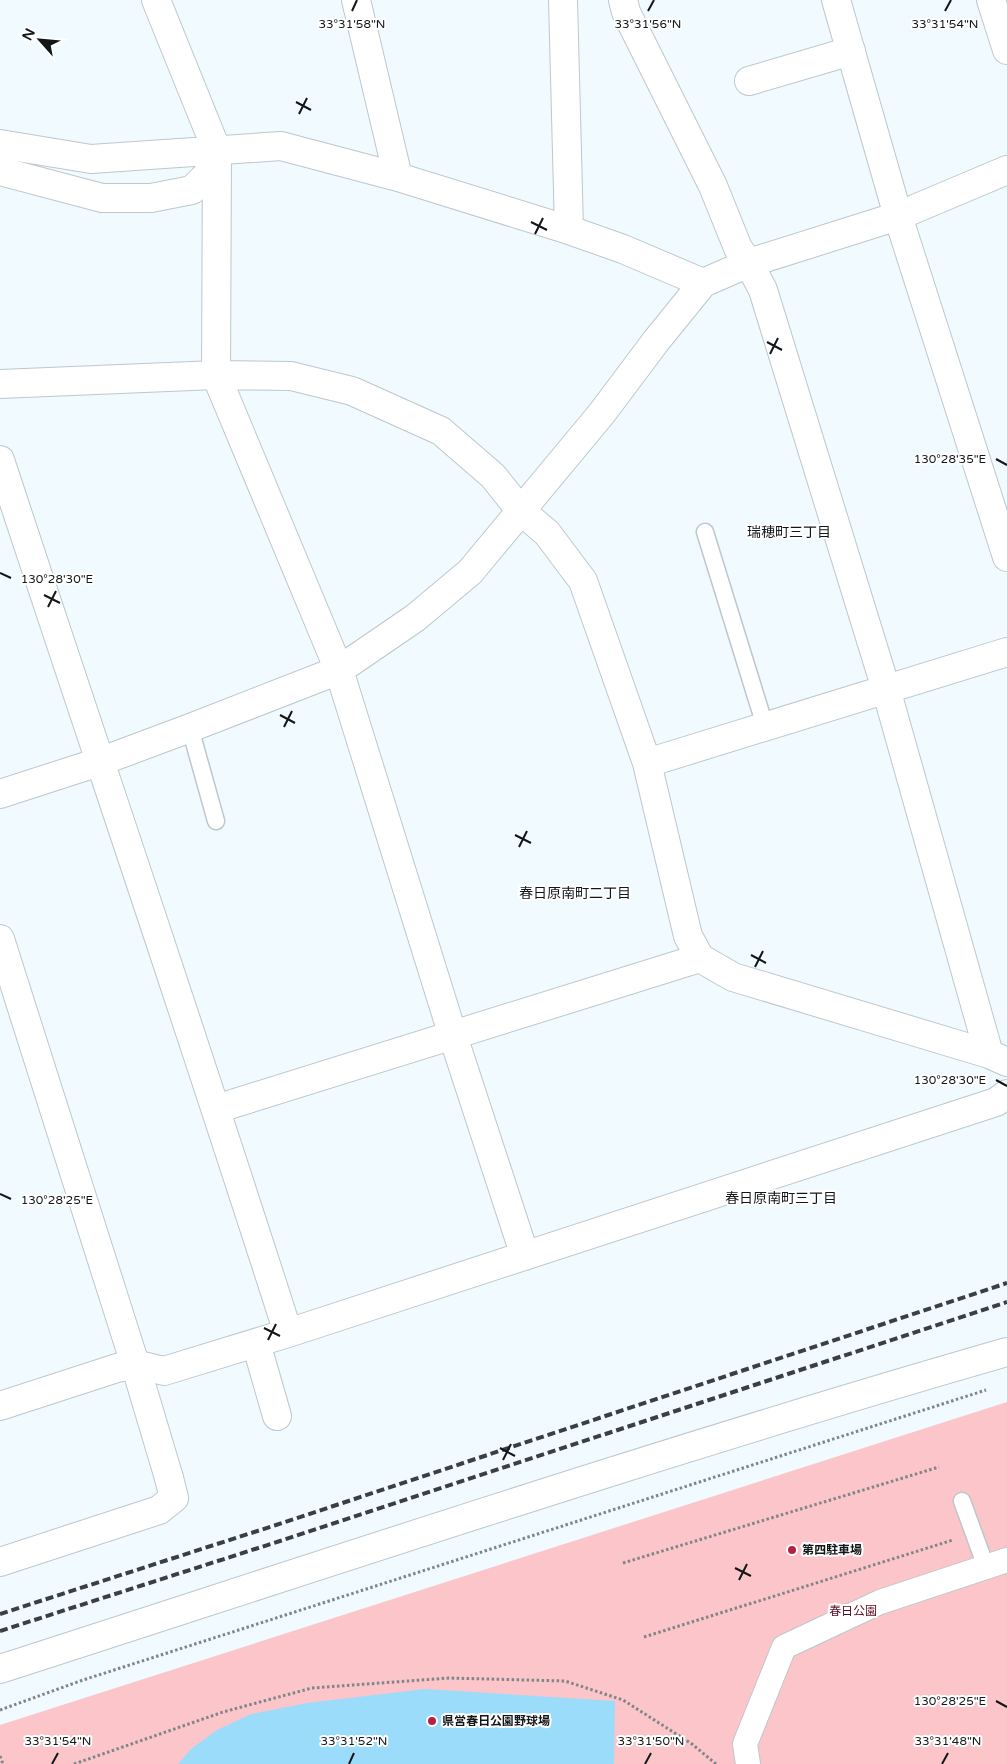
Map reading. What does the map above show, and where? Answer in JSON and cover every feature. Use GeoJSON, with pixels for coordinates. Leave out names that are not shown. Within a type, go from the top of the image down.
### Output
{"type":"FeatureCollection","features":[{"type":"Feature","properties":{"kind":"street"},"geometry":{"type":"LineString","coordinates":[[156,0],[217,150],[216,375],[339,670],[452,1036],[525,1256]]}},
{"type":"Feature","properties":{"kind":"street"},"geometry":{"type":"LineString","coordinates":[[356,0],[398,177]]}},
{"type":"Feature","properties":{"kind":"street"},"geometry":{"type":"LineString","coordinates":[[563,0],[569,230]]}},
{"type":"Feature","properties":{"kind":"street"},"geometry":{"type":"LineString","coordinates":[[623,0],[626,12],[713,186],[738,248],[749,263],[763,290],[998,1058]]}},
{"type":"Feature","properties":{"kind":"street"},"geometry":{"type":"LineString","coordinates":[[836,0],[898,216],[1007,557]]}},
{"type":"Feature","properties":{"kind":"street"},"geometry":{"type":"LineString","coordinates":[[991,0],[1007,50]]}},
{"type":"Feature","properties":{"kind":"street"},"geometry":{"type":"LineString","coordinates":[[748,81],[851,50]]}},
{"type":"Feature","properties":{"kind":"street"},"geometry":{"type":"LineString","coordinates":[[0,144],[91,159],[282,146],[398,177],[569,230],[624,249],[703,283]]}},
{"type":"Feature","properties":{"kind":"street"},"geometry":{"type":"LineString","coordinates":[[0,171],[102,198],[151,198],[192,190],[207,175],[217,150]]}},
{"type":"Feature","properties":{"kind":"street"},"geometry":{"type":"LineString","coordinates":[[0,794],[99,762],[339,670],[415,618],[470,572],[602,413],[656,341],[703,283],[749,263],[898,216],[1007,170]]}},
{"type":"Feature","properties":{"kind":"street"},"geometry":{"type":"LineString","coordinates":[[0,384],[216,375],[291,376],[352,391],[441,431],[493,476],[521,511],[546,533],[583,582],[647,763],[688,936],[700,958],[733,977],[998,1058]]}},
{"type":"Feature","properties":{"kind":"street"},"geometry":{"type":"LineString","coordinates":[[0,460],[99,762],[216,1108],[288,1333]]}},
{"type":"Feature","properties":{"kind":"street"},"geometry":{"type":"LineString","coordinates":[[647,763],[1007,652]]}},
{"type":"Feature","properties":{"kind":"street"},"geometry":{"type":"LineString","coordinates":[[0,939],[134,1364],[174,1498],[159,1510],[0,1562]]}},
{"type":"Feature","properties":{"kind":"street"},"geometry":{"type":"LineString","coordinates":[[216,1108],[700,958]]}},
{"type":"Feature","properties":{"kind":"street"},"geometry":{"type":"LineString","coordinates":[[0,1406],[134,1364],[164,1371],[256,1343],[996,1102],[1007,1094]]}},
{"type":"Feature","properties":{"kind":"street"},"geometry":{"type":"LineString","coordinates":[[256,1343],[278,1416]]}},
{"type":"Feature","properties":{"kind":"street"},"geometry":{"type":"LineString","coordinates":[[0,1669],[578,1482],[915,1378],[1007,1352]]}},
{"type":"Feature","properties":{"kind":"street"},"geometry":{"type":"LineString","coordinates":[[748,1764],[746,1744],[784,1647],[880,1602],[997,1563]]}},
{"type":"Feature","properties":{"kind":"lane"},"geometry":{"type":"LineString","coordinates":[[705,532],[765,726]]}},
{"type":"Feature","properties":{"kind":"lane"},"geometry":{"type":"LineString","coordinates":[[190,728],[216,822]]}},
{"type":"Feature","properties":{"kind":"lane"},"geometry":{"type":"LineString","coordinates":[[962,1501],[997,1563]]}},
{"type":"Feature","properties":{"kind":"path"},"geometry":{"type":"LineString","coordinates":[[0,1710],[83,1680],[989,1389]]}},
{"type":"Feature","properties":{"kind":"path"},"geometry":{"type":"LineString","coordinates":[[623,1563],[938,1467]]}},
{"type":"Feature","properties":{"kind":"path"},"geometry":{"type":"LineString","coordinates":[[644,1637],[960,1537]]}},
{"type":"Feature","properties":{"kind":"path"},"geometry":{"type":"LineString","coordinates":[[74,1764],[222,1712],[312,1688],[449,1678],[565,1681],[623,1700],[692,1744],[716,1764]]}},
{"type":"Feature","properties":{"kind":"path"},"geometry":{"type":"LineString","coordinates":[[0,1756],[2,1764]]}},
{"type":"Feature","properties":{"kind":"green space","name":"春日公園"},"geometry":{"type":"Polygon","coordinates":[[[1007,1402],[1007,1764],[0,1764],[0,1725],[1007,1402]]]}},
{"type":"Feature","properties":{"kind":"building","name":"県営春日公園野球場"},"geometry":{"type":"Polygon","coordinates":[[[425,1689],[615,1701],[614,1764],[178,1764],[191,1749],[217,1730],[251,1714],[307,1703],[425,1689]]]}},
{"type":"Feature","properties":{"kind":"railway"},"geometry":{"type":"LineString","coordinates":[[0,1614],[276,1525],[1007,1283]]}},
{"type":"Feature","properties":{"kind":"railway"},"geometry":{"type":"LineString","coordinates":[[0,1631],[1007,1302]]}},
{"type":"Feature","properties":{"kind":"place","name":"第四駐車場"},"geometry":{"type":"Point","coordinates":[792,1550]}},
{"type":"Feature","properties":{"kind":"place","name":"県営春日公園野球場"},"geometry":{"type":"Point","coordinates":[432,1721]}},
{"type":"Feature","properties":{"kind":"district","name":"瑞穂町三丁目"},"geometry":{"type":"Point","coordinates":[789,532]}},
{"type":"Feature","properties":{"kind":"district","name":"春日原南町二丁目"},"geometry":{"type":"Point","coordinates":[575,893]}},
{"type":"Feature","properties":{"kind":"district","name":"春日原南町三丁目"},"geometry":{"type":"Point","coordinates":[781,1198]}}]}
